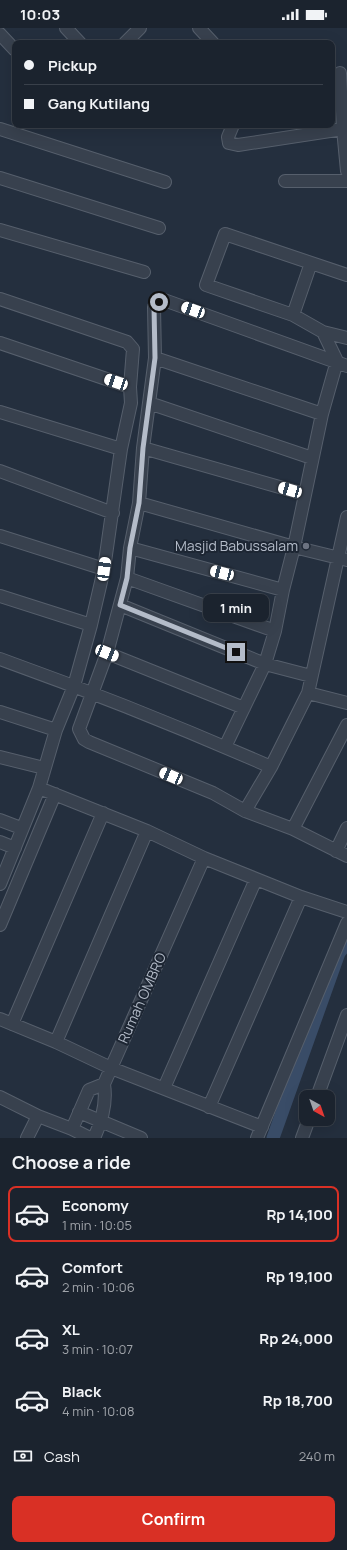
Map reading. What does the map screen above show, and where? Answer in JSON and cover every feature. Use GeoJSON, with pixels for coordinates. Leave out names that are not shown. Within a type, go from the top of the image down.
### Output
{"type":"FeatureCollection","features":[{"type":"Feature","properties":{"kind":"street"},"geometry":{"type":"LineString","coordinates":[[66,28],[77,40]]}},
{"type":"Feature","properties":{"kind":"street"},"geometry":{"type":"LineString","coordinates":[[199,28],[210,40]]}},
{"type":"Feature","properties":{"kind":"street"},"geometry":{"type":"LineString","coordinates":[[127,40],[134,30]]}},
{"type":"Feature","properties":{"kind":"street"},"geometry":{"type":"LineString","coordinates":[[1,40],[12,48]]}},
{"type":"Feature","properties":{"kind":"street"},"geometry":{"type":"LineString","coordinates":[[340,73],[342,129],[347,170]]}},
{"type":"Feature","properties":{"kind":"street"},"geometry":{"type":"LineString","coordinates":[[0,128],[165,182]]}},
{"type":"Feature","properties":{"kind":"street"},"geometry":{"type":"LineString","coordinates":[[232,128],[228,137],[229,143],[238,146],[342,129]]}},
{"type":"Feature","properties":{"kind":"street"},"geometry":{"type":"LineString","coordinates":[[0,178],[159,228]]}},
{"type":"Feature","properties":{"kind":"street"},"geometry":{"type":"LineString","coordinates":[[285,181],[347,181]]}},
{"type":"Feature","properties":{"kind":"street"},"geometry":{"type":"LineString","coordinates":[[0,230],[144,272]]}},
{"type":"Feature","properties":{"kind":"street"},"geometry":{"type":"LineString","coordinates":[[347,275],[225,234],[206,285],[293,315],[323,332],[347,338]]}},
{"type":"Feature","properties":{"kind":"street"},"geometry":{"type":"LineString","coordinates":[[293,315],[310,263]]}},
{"type":"Feature","properties":{"kind":"street"},"geometry":{"type":"LineString","coordinates":[[0,299],[127,342],[133,349],[130,387],[131,403],[121,450],[104,569],[91,625],[74,686],[56,730],[39,788],[0,884]]}},
{"type":"Feature","properties":{"kind":"street"},"geometry":{"type":"LineString","coordinates":[[342,364],[164,300],[159,302],[154,307],[155,358],[143,448],[139,503],[130,548],[127,578],[107,653],[79,730],[84,739],[89,742],[213,794],[245,810],[293,829],[342,853],[347,828]]}},
{"type":"Feature","properties":{"kind":"street"},"geometry":{"type":"LineString","coordinates":[[323,332],[342,364]]}},
{"type":"Feature","properties":{"kind":"street"},"geometry":{"type":"LineString","coordinates":[[0,342],[130,387]]}},
{"type":"Feature","properties":{"kind":"street"},"geometry":{"type":"LineString","coordinates":[[155,358],[322,414]]}},
{"type":"Feature","properties":{"kind":"street"},"geometry":{"type":"LineString","coordinates":[[225,747],[265,664],[275,630],[294,547],[322,414],[342,364]]}},
{"type":"Feature","properties":{"kind":"street"},"geometry":{"type":"LineString","coordinates":[[149,403],[312,458]]}},
{"type":"Feature","properties":{"kind":"street"},"geometry":{"type":"LineString","coordinates":[[0,412],[121,450]]}},
{"type":"Feature","properties":{"kind":"street"},"geometry":{"type":"LineString","coordinates":[[143,448],[304,494]]}},
{"type":"Feature","properties":{"kind":"street"},"geometry":{"type":"LineString","coordinates":[[0,470],[113,513]]}},
{"type":"Feature","properties":{"kind":"street"},"geometry":{"type":"LineString","coordinates":[[139,503],[294,547],[343,559]]}},
{"type":"Feature","properties":{"kind":"street"},"geometry":{"type":"LineString","coordinates":[[245,810],[271,767],[308,693],[311,676],[343,559],[347,517]]}},
{"type":"Feature","properties":{"kind":"street"},"geometry":{"type":"LineString","coordinates":[[0,536],[104,569]]}},
{"type":"Feature","properties":{"kind":"street"},"geometry":{"type":"LineString","coordinates":[[130,548],[283,590]]}},
{"type":"Feature","properties":{"kind":"street"},"geometry":{"type":"LineString","coordinates":[[127,578],[275,630]]}},
{"type":"Feature","properties":{"kind":"street"},"geometry":{"type":"LineString","coordinates":[[0,596],[91,625]]}},
{"type":"Feature","properties":{"kind":"street"},"geometry":{"type":"LineString","coordinates":[[120,605],[265,664],[311,676]]}},
{"type":"Feature","properties":{"kind":"street"},"geometry":{"type":"LineString","coordinates":[[107,653],[244,708]]}},
{"type":"Feature","properties":{"kind":"street"},"geometry":{"type":"LineString","coordinates":[[0,659],[92,693],[271,767]]}},
{"type":"Feature","properties":{"kind":"street"},"geometry":{"type":"LineString","coordinates":[[308,693],[347,703]]}},
{"type":"Feature","properties":{"kind":"street"},"geometry":{"type":"LineString","coordinates":[[0,712],[56,730]]}},
{"type":"Feature","properties":{"kind":"street"},"geometry":{"type":"LineString","coordinates":[[293,829],[347,725]]}},
{"type":"Feature","properties":{"kind":"street"},"geometry":{"type":"LineString","coordinates":[[0,757],[44,768]]}},
{"type":"Feature","properties":{"kind":"street"},"geometry":{"type":"LineString","coordinates":[[39,788],[147,831],[204,858],[256,879],[301,897],[347,912]]}},
{"type":"Feature","properties":{"kind":"street"},"geometry":{"type":"LineString","coordinates":[[0,925],[55,794]]}},
{"type":"Feature","properties":{"kind":"street"},"geometry":{"type":"LineString","coordinates":[[12,1024],[103,813]]}},
{"type":"Feature","properties":{"kind":"street"},"geometry":{"type":"LineString","coordinates":[[0,820],[22,828]]}},
{"type":"Feature","properties":{"kind":"street"},"geometry":{"type":"LineString","coordinates":[[56,1042],[147,831]]}},
{"type":"Feature","properties":{"kind":"street"},"geometry":{"type":"LineString","coordinates":[[0,842],[15,848]]}},
{"type":"Feature","properties":{"kind":"street","name":"Rumah OMBRO"},"geometry":{"type":"LineString","coordinates":[[104,1084],[204,858]]}},
{"type":"Feature","properties":{"kind":"street"},"geometry":{"type":"LineString","coordinates":[[164,1088],[256,879]]}},
{"type":"Feature","properties":{"kind":"street"},"geometry":{"type":"LineString","coordinates":[[208,1106],[301,897]]}},
{"type":"Feature","properties":{"kind":"street"},"geometry":{"type":"LineString","coordinates":[[0,1019],[56,1042],[112,1068],[208,1106],[259,1132],[347,923]]}},
{"type":"Feature","properties":{"kind":"street"},"geometry":{"type":"LineString","coordinates":[[320,1090],[347,1015]]}},
{"type":"Feature","properties":{"kind":"street"},"geometry":{"type":"LineString","coordinates":[[72,1129],[89,1090],[104,1084],[106,1095],[101,1122],[94,1138]]}},
{"type":"Feature","properties":{"kind":"street"},"geometry":{"type":"LineString","coordinates":[[0,1097],[38,1116],[72,1129],[90,1138]]}},
{"type":"Feature","properties":{"kind":"street"},"geometry":{"type":"LineString","coordinates":[[79,1112],[140,1138]]}},
{"type":"Feature","properties":{"kind":"street"},"geometry":{"type":"LineString","coordinates":[[26,1138],[38,1116]]}},
{"type":"Feature","properties":{"kind":"street"},"geometry":{"type":"LineString","coordinates":[[302,1138],[306,1126]]}},
{"type":"Feature","properties":{"kind":"waterway"},"geometry":{"type":"LineString","coordinates":[[273,1138],[339,953],[347,943]]}},
{"type":"Feature","properties":{"kind":"place","name":"Masjid Babussalam"},"geometry":{"type":"Point","coordinates":[306,546]}},
{"type":"Feature","properties":{"kind":"route"},"geometry":{"type":"LineString","coordinates":[[159,302],[154,307],[155,358],[143,448],[139,503],[130,548],[127,578],[120,605],[236,652]]}}]}
